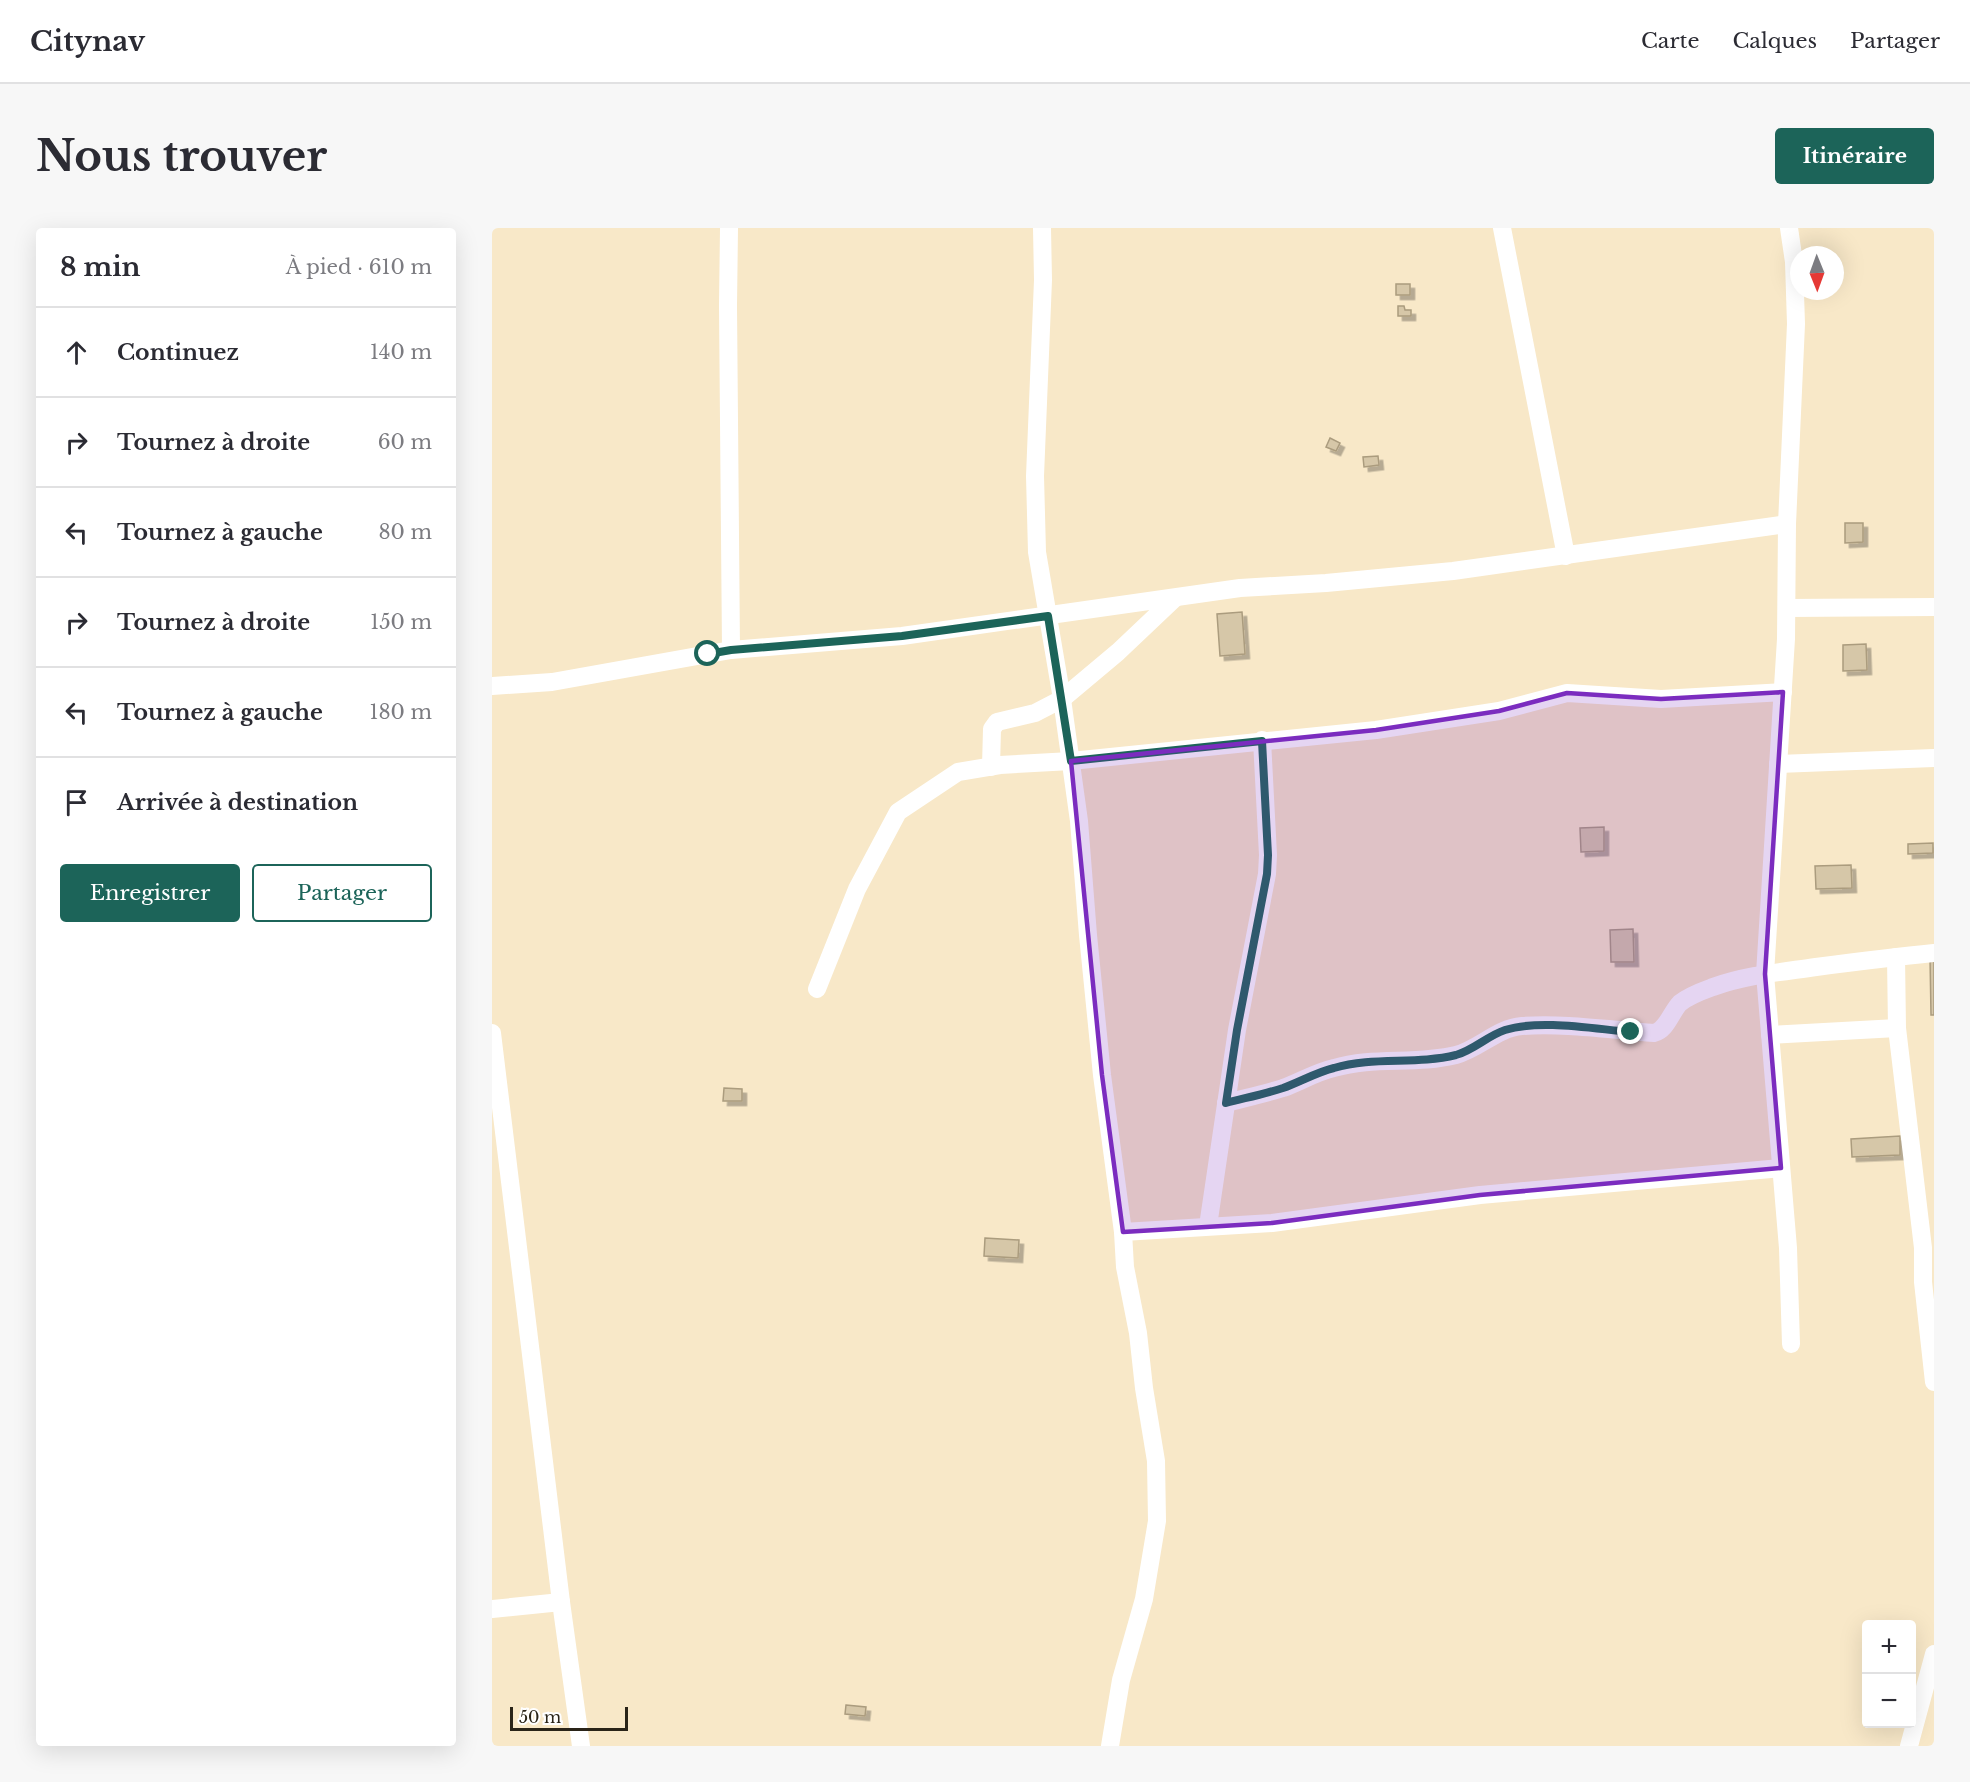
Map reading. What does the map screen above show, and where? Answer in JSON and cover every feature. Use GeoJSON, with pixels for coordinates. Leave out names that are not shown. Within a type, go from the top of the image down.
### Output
{"type":"FeatureCollection","features":[{"type":"Feature","properties":{"kind":"street"},"geometry":{"type":"LineString","coordinates":[[729,228],[731,650]]}},
{"type":"Feature","properties":{"kind":"street"},"geometry":{"type":"LineString","coordinates":[[1042,228],[1042,303],[1035,476],[1037,552],[1062,699],[1079,821],[1102,1076],[1123,1232],[1125,1267],[1138,1333],[1156,1461],[1157,1521],[1144,1599],[1121,1680],[1110,1746]]}},
{"type":"Feature","properties":{"kind":"street"},"geometry":{"type":"LineString","coordinates":[[1502,228],[1566,556]]}},
{"type":"Feature","properties":{"kind":"street"},"geometry":{"type":"LineString","coordinates":[[1789,228],[1794,262],[1796,324],[1787,524],[1787,608],[1765,974],[1788,1248],[1791,1344]]}},
{"type":"Feature","properties":{"kind":"street"},"geometry":{"type":"LineString","coordinates":[[492,686],[552,682],[731,650],[902,636],[1240,588],[1402,576],[1566,556],[1787,524]]}},
{"type":"Feature","properties":{"kind":"street"},"geometry":{"type":"LineString","coordinates":[[991,767],[992,729],[997,722],[1035,713],[1062,699],[1118,652],[1175,598]]}},
{"type":"Feature","properties":{"kind":"street"},"geometry":{"type":"LineString","coordinates":[[1787,608],[1934,608]]}},
{"type":"Feature","properties":{"kind":"street"},"geometry":{"type":"LineString","coordinates":[[817,989],[857,889],[898,812],[958,772],[1376,730],[1499,711],[1567,693],[1661,699],[1783,692]]}},
{"type":"Feature","properties":{"kind":"street"},"geometry":{"type":"LineString","coordinates":[[1208,1227],[1237,1030],[1267,874],[1262,741]]}},
{"type":"Feature","properties":{"kind":"street"},"geometry":{"type":"LineString","coordinates":[[1778,764],[1934,758]]}},
{"type":"Feature","properties":{"kind":"street"},"geometry":{"type":"LineString","coordinates":[[1226,1103],[1282,1088],[1334,1068],[1360,1063],[1416,1061],[1456,1055],[1501,1031],[1519,1026],[1654,1033],[1663,1027],[1681,1003],[1715,986],[1765,974],[1934,953]]}},
{"type":"Feature","properties":{"kind":"street"},"geometry":{"type":"LineString","coordinates":[[1896,957],[1897,1028],[1923,1248],[1923,1282],[1934,1382]]}},
{"type":"Feature","properties":{"kind":"street"},"geometry":{"type":"LineString","coordinates":[[1770,1035],[1897,1028]]}},
{"type":"Feature","properties":{"kind":"street"},"geometry":{"type":"LineString","coordinates":[[492,1033],[580,1746]]}},
{"type":"Feature","properties":{"kind":"street"},"geometry":{"type":"LineString","coordinates":[[1123,1232],[1272,1223],[1491,1194],[1781,1168]]}},
{"type":"Feature","properties":{"kind":"street"},"geometry":{"type":"LineString","coordinates":[[492,1609],[561,1602]]}},
{"type":"Feature","properties":{"kind":"street"},"geometry":{"type":"LineString","coordinates":[[1909,1746],[1934,1654]]}},
{"type":"Feature","properties":{"kind":"highlighted area"},"geometry":{"type":"Polygon","coordinates":[[[1783,692],[1765,974],[1781,1168],[1480,1195],[1272,1223],[1123,1232],[1102,1075],[1071,761],[1376,730],[1499,711],[1567,693],[1661,699],[1783,692]]]}},
{"type":"Feature","properties":{"kind":"building"},"geometry":{"type":"Polygon","coordinates":[[[1396,284],[1410,284],[1410,295],[1396,295],[1396,284]]]}},
{"type":"Feature","properties":{"kind":"building"},"geometry":{"type":"Polygon","coordinates":[[[1398,306],[1411,310],[1411,316],[1398,316],[1398,306]]]}},
{"type":"Feature","properties":{"kind":"building"},"geometry":{"type":"Polygon","coordinates":[[[1330,438],[1340,443],[1336,451],[1326,447],[1330,438]]]}},
{"type":"Feature","properties":{"kind":"building"},"geometry":{"type":"Polygon","coordinates":[[[1378,456],[1379,465],[1364,467],[1363,457],[1378,456]]]}},
{"type":"Feature","properties":{"kind":"building"},"geometry":{"type":"Polygon","coordinates":[[[1845,523],[1863,523],[1863,542],[1845,543],[1845,523]]]}},
{"type":"Feature","properties":{"kind":"building"},"geometry":{"type":"Polygon","coordinates":[[[1242,612],[1245,654],[1220,656],[1217,614],[1242,612]]]}},
{"type":"Feature","properties":{"kind":"building"},"geometry":{"type":"Polygon","coordinates":[[[1866,644],[1867,670],[1843,671],[1843,645],[1866,644]]]}},
{"type":"Feature","properties":{"kind":"building"},"geometry":{"type":"Polygon","coordinates":[[[1604,827],[1604,851],[1581,852],[1580,828],[1604,827]]]}},
{"type":"Feature","properties":{"kind":"building"},"geometry":{"type":"Polygon","coordinates":[[[1933,843],[1933,853],[1908,854],[1908,844],[1933,843]]]}},
{"type":"Feature","properties":{"kind":"building"},"geometry":{"type":"Polygon","coordinates":[[[1851,865],[1852,888],[1816,889],[1815,866],[1851,865]]]}},
{"type":"Feature","properties":{"kind":"building"},"geometry":{"type":"Polygon","coordinates":[[[1633,929],[1634,962],[1611,962],[1610,930],[1633,929]]]}},
{"type":"Feature","properties":{"kind":"building"},"geometry":{"type":"Polygon","coordinates":[[[1934,957],[1934,1015],[1931,1015],[1930,958],[1934,957]]]}},
{"type":"Feature","properties":{"kind":"building"},"geometry":{"type":"Polygon","coordinates":[[[724,1088],[742,1089],[742,1101],[723,1101],[724,1088]]]}},
{"type":"Feature","properties":{"kind":"building"},"geometry":{"type":"Polygon","coordinates":[[[1900,1136],[1900,1155],[1852,1157],[1851,1139],[1900,1136]]]}},
{"type":"Feature","properties":{"kind":"building"},"geometry":{"type":"Polygon","coordinates":[[[985,1238],[1019,1240],[1018,1258],[984,1256],[985,1238]]]}},
{"type":"Feature","properties":{"kind":"building"},"geometry":{"type":"Polygon","coordinates":[[[846,1705],[866,1707],[865,1716],[845,1714],[846,1705]]]}},
{"type":"Feature","properties":{"kind":"route"},"geometry":{"type":"LineString","coordinates":[[708,654],[731,650],[902,636],[1048,616],[1071,761],[1262,741],[1267,874],[1237,1030],[1226,1103],[1282,1088],[1334,1068],[1360,1063],[1416,1061],[1456,1055],[1501,1031],[1519,1026],[1631,1032]]}}]}
